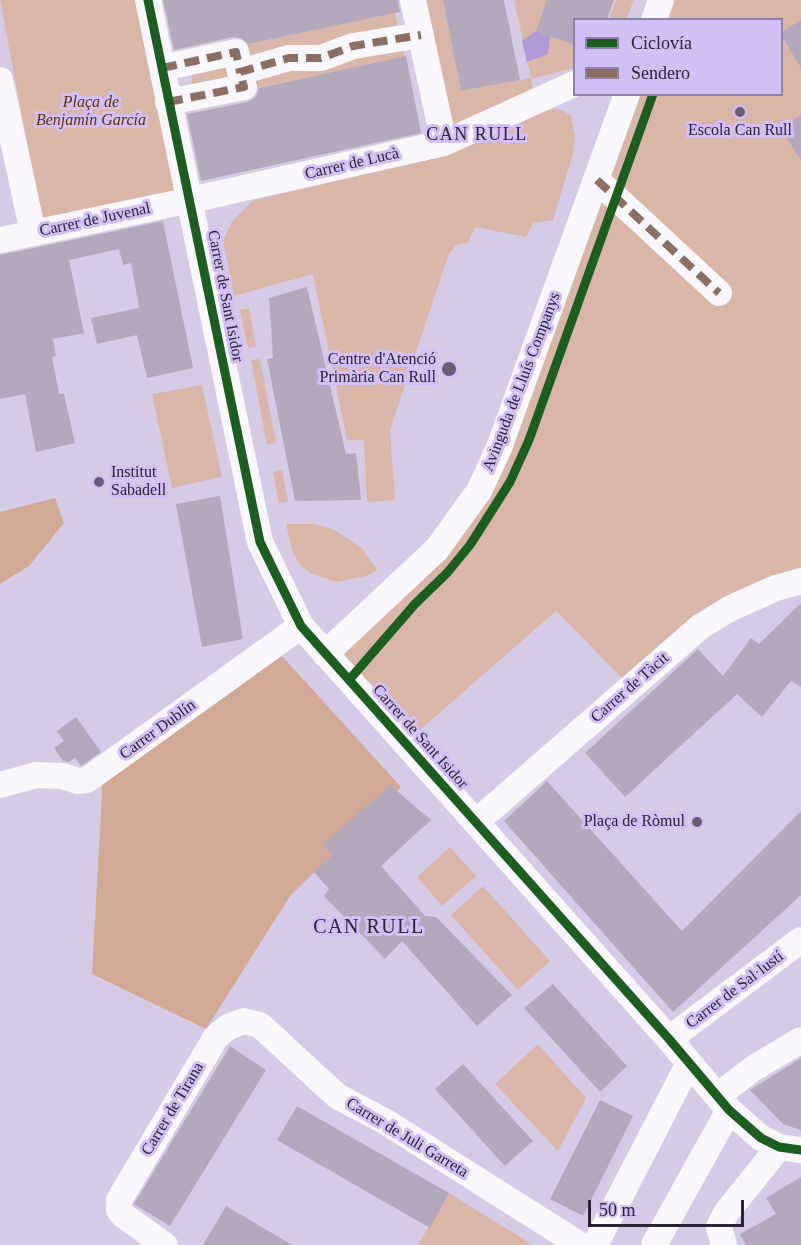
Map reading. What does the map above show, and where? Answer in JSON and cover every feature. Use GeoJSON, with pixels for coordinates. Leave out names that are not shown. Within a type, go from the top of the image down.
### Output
{"type":"FeatureCollection","features":[{"type":"Feature","properties":{"kind":"street","name":"Carrer de Sant Isidor"},"geometry":{"type":"LineString","coordinates":[[148,0],[260,542],[301,626],[743,1125],[790,1149]]}},
{"type":"Feature","properties":{"kind":"street"},"geometry":{"type":"LineString","coordinates":[[413,0],[444,143]]}},
{"type":"Feature","properties":{"kind":"street"},"geometry":{"type":"LineString","coordinates":[[655,18],[661,0]]}},
{"type":"Feature","properties":{"kind":"street"},"geometry":{"type":"LineString","coordinates":[[240,72],[289,58],[321,58],[353,46],[421,35]]}},
{"type":"Feature","properties":{"kind":"street"},"geometry":{"type":"LineString","coordinates":[[162,68],[236,52],[244,87],[168,102]]}},
{"type":"Feature","properties":{"kind":"street"},"geometry":{"type":"LineString","coordinates":[[0,80],[33,233]]}},
{"type":"Feature","properties":{"kind":"street","name":"Carrer de Lucà"},"geometry":{"type":"LineString","coordinates":[[191,200],[444,143],[573,84]]}},
{"type":"Feature","properties":{"kind":"street","name":"Avinguda de Lluís Companys"},"geometry":{"type":"LineString","coordinates":[[325,654],[437,549],[479,491],[499,448],[626,96]]}},
{"type":"Feature","properties":{"kind":"street"},"geometry":{"type":"LineString","coordinates":[[597,180],[719,293]]}},
{"type":"Feature","properties":{"kind":"street","name":"Carrer de Juvenal"},"geometry":{"type":"LineString","coordinates":[[0,240],[191,200]]}},
{"type":"Feature","properties":{"kind":"street","name":"Carrer de Tàcit"},"geometry":{"type":"LineString","coordinates":[[476,822],[700,627],[731,608],[776,588],[801,581]]}},
{"type":"Feature","properties":{"kind":"street","name":"Carrer Dublín"},"geometry":{"type":"LineString","coordinates":[[0,785],[36,775],[62,776],[78,781],[87,780],[301,626]]}},
{"type":"Feature","properties":{"kind":"street","name":"Carrer de Sal·lustí"},"geometry":{"type":"LineString","coordinates":[[669,1039],[801,940]]}},
{"type":"Feature","properties":{"kind":"street","name":"Carrer de Tirana"},"geometry":{"type":"LineString","coordinates":[[165,1245],[119,1210],[119,1200],[216,1037],[228,1027],[244,1021]]}},
{"type":"Feature","properties":{"kind":"street","name":"Carrer de Juli Garreta"},"geometry":{"type":"LineString","coordinates":[[244,1021],[260,1025],[337,1096],[386,1122],[580,1245]]}},
{"type":"Feature","properties":{"kind":"street"},"geometry":{"type":"LineString","coordinates":[[654,1245],[723,1103],[754,1068],[801,1040]]}},
{"type":"Feature","properties":{"kind":"street"},"geometry":{"type":"LineString","coordinates":[[595,1245],[690,1063]]}},
{"type":"Feature","properties":{"kind":"street"},"geometry":{"type":"LineString","coordinates":[[724,1245],[719,1227],[726,1213],[790,1149]]}},
{"type":"Feature","properties":{"kind":"green space","name":"Plaça de Benjamín García"},"geometry":{"type":"Polygon","coordinates":[[[0,0],[140,0],[177,192],[42,223],[0,0]]]}},
{"type":"Feature","properties":{"kind":"green space"},"geometry":{"type":"Polygon","coordinates":[[[425,0],[443,0],[461,91],[531,78],[514,0],[547,0],[536,31],[573,45],[573,68],[531,79],[533,91],[454,133],[425,0]]]}},
{"type":"Feature","properties":{"kind":"green space"},"geometry":{"type":"Polygon","coordinates":[[[616,0],[634,0],[626,18],[609,18],[616,0]]]}},
{"type":"Feature","properties":{"kind":"green space"},"geometry":{"type":"Polygon","coordinates":[[[661,0],[801,0],[801,581],[776,588],[631,687],[556,611],[405,743],[325,654],[479,491],[627,96],[783,96],[783,18],[654,18],[661,0]]]}},
{"type":"Feature","properties":{"kind":"green space"},"geometry":{"type":"Polygon","coordinates":[[[395,13],[399,31],[252,62],[243,45],[395,13]]]}},
{"type":"Feature","properties":{"kind":"green space"},"geometry":{"type":"Polygon","coordinates":[[[402,45],[405,57],[252,89],[255,77],[402,45]]]}},
{"type":"Feature","properties":{"kind":"green space"},"geometry":{"type":"Polygon","coordinates":[[[234,58],[239,84],[195,89],[192,84],[192,73],[234,58]]]}},
{"type":"Feature","properties":{"kind":"green space"},"geometry":{"type":"Polygon","coordinates":[[[551,109],[562,110],[571,116],[575,136],[573,154],[553,220],[533,223],[526,237],[475,227],[468,243],[456,245],[449,254],[390,430],[395,500],[367,502],[364,440],[347,440],[313,274],[234,296],[223,241],[232,221],[254,200],[320,185],[445,149],[551,109]]]}},
{"type":"Feature","properties":{"kind":"green space"},"geometry":{"type":"Polygon","coordinates":[[[249,308],[256,347],[248,348],[240,310],[249,308]]]}},
{"type":"Feature","properties":{"kind":"green space"},"geometry":{"type":"Polygon","coordinates":[[[260,359],[276,443],[267,445],[251,360],[260,359]]]}},
{"type":"Feature","properties":{"kind":"green space"},"geometry":{"type":"Polygon","coordinates":[[[202,385],[222,477],[172,488],[152,394],[202,385]]]}},
{"type":"Feature","properties":{"kind":"green space"},"geometry":{"type":"Polygon","coordinates":[[[282,470],[288,501],[279,504],[273,472],[282,470]]]}},
{"type":"Feature","properties":{"kind":"green space"},"geometry":{"type":"Polygon","coordinates":[[[286,524],[314,524],[333,529],[362,548],[377,570],[366,576],[336,582],[310,573],[298,563],[292,550],[286,524]]]}},
{"type":"Feature","properties":{"kind":"green space"},"geometry":{"type":"Polygon","coordinates":[[[450,847],[476,876],[442,906],[417,877],[450,847]]]}},
{"type":"Feature","properties":{"kind":"green space"},"geometry":{"type":"Polygon","coordinates":[[[483,886],[550,961],[518,990],[451,915],[483,886]]]}},
{"type":"Feature","properties":{"kind":"green space"},"geometry":{"type":"Polygon","coordinates":[[[538,1044],[586,1098],[558,1151],[495,1084],[538,1044]]]}},
{"type":"Feature","properties":{"kind":"green space"},"geometry":{"type":"Polygon","coordinates":[[[449,1193],[533,1245],[418,1245],[449,1193]]]}},
{"type":"Feature","properties":{"kind":"shaded area"},"geometry":{"type":"Polygon","coordinates":[[[536,31],[550,36],[548,54],[527,62],[522,41],[536,31]]]}},
{"type":"Feature","properties":{"kind":"shaded area"},"geometry":{"type":"Polygon","coordinates":[[[55,498],[64,523],[29,566],[0,584],[0,512],[55,498]]]}},
{"type":"Feature","properties":{"kind":"shaded area"},"geometry":{"type":"Polygon","coordinates":[[[282,656],[401,787],[290,896],[206,1029],[92,974],[103,776],[282,656]]]}},
{"type":"Feature","properties":{"kind":"building"},"geometry":{"type":"Polygon","coordinates":[[[163,0],[398,0],[400,12],[248,44],[241,38],[233,37],[174,50],[163,0]]]}},
{"type":"Feature","properties":{"kind":"building"},"geometry":{"type":"Polygon","coordinates":[[[443,0],[504,0],[520,80],[461,91],[443,0]]]}},
{"type":"Feature","properties":{"kind":"building"},"geometry":{"type":"Polygon","coordinates":[[[547,0],[614,0],[608,18],[573,18],[573,45],[536,31],[547,0]]]}},
{"type":"Feature","properties":{"kind":"building"},"geometry":{"type":"Polygon","coordinates":[[[801,20],[801,68],[783,38],[783,31],[801,20]]]}},
{"type":"Feature","properties":{"kind":"building"},"geometry":{"type":"Polygon","coordinates":[[[406,56],[421,133],[201,181],[187,114],[247,102],[255,98],[259,88],[406,56]]]}},
{"type":"Feature","properties":{"kind":"building"},"geometry":{"type":"Polygon","coordinates":[[[801,115],[801,160],[780,128],[801,115]]]}},
{"type":"Feature","properties":{"kind":"building"},"geometry":{"type":"Polygon","coordinates":[[[163,221],[193,368],[147,378],[137,335],[97,344],[91,318],[139,308],[131,263],[123,265],[119,249],[69,260],[84,333],[53,339],[56,356],[52,357],[59,394],[64,394],[75,443],[36,452],[25,394],[0,399],[0,255],[163,221]]]}},
{"type":"Feature","properties":{"kind":"building"},"geometry":{"type":"Polygon","coordinates":[[[307,287],[346,454],[356,453],[361,500],[295,501],[267,359],[273,358],[269,298],[307,287]]]}},
{"type":"Feature","properties":{"kind":"building"},"geometry":{"type":"Polygon","coordinates":[[[220,496],[243,639],[202,647],[176,504],[220,496]]]}},
{"type":"Feature","properties":{"kind":"building"},"geometry":{"type":"Polygon","coordinates":[[[801,603],[801,687],[791,681],[762,717],[737,694],[625,797],[585,753],[698,649],[723,676],[751,638],[759,644],[801,603]]]}},
{"type":"Feature","properties":{"kind":"building"},"geometry":{"type":"Polygon","coordinates":[[[76,717],[101,752],[81,766],[75,758],[69,762],[63,761],[54,748],[64,741],[57,731],[76,717]]]}},
{"type":"Feature","properties":{"kind":"building"},"geometry":{"type":"Polygon","coordinates":[[[547,781],[682,931],[801,811],[801,895],[673,1012],[504,821],[547,781]]]}},
{"type":"Feature","properties":{"kind":"building"},"geometry":{"type":"Polygon","coordinates":[[[390,785],[431,820],[381,866],[425,916],[436,917],[512,995],[477,1026],[402,941],[385,959],[324,896],[329,889],[314,872],[332,855],[324,844],[390,785]]]}},
{"type":"Feature","properties":{"kind":"building"},"geometry":{"type":"Polygon","coordinates":[[[553,984],[627,1066],[600,1092],[524,1008],[553,984]]]}},
{"type":"Feature","properties":{"kind":"building"},"geometry":{"type":"Polygon","coordinates":[[[230,1046],[266,1070],[170,1226],[134,1204],[230,1046]]]}},
{"type":"Feature","properties":{"kind":"building"},"geometry":{"type":"Polygon","coordinates":[[[801,1058],[801,1130],[783,1124],[750,1090],[801,1058]]]}},
{"type":"Feature","properties":{"kind":"building"},"geometry":{"type":"Polygon","coordinates":[[[463,1064],[533,1141],[505,1166],[435,1089],[463,1064]]]}},
{"type":"Feature","properties":{"kind":"building"},"geometry":{"type":"Polygon","coordinates":[[[600,1100],[633,1116],[583,1216],[550,1199],[600,1100]]]}},
{"type":"Feature","properties":{"kind":"building"},"geometry":{"type":"Polygon","coordinates":[[[297,1106],[449,1193],[430,1228],[277,1140],[297,1106]]]}},
{"type":"Feature","properties":{"kind":"building"},"geometry":{"type":"Polygon","coordinates":[[[801,1177],[801,1245],[746,1245],[740,1234],[776,1214],[766,1198],[801,1177]]]}},
{"type":"Feature","properties":{"kind":"building"},"geometry":{"type":"Polygon","coordinates":[[[226,1206],[292,1245],[203,1245],[226,1206]]]}},
{"type":"Feature","properties":{"kind":"marked path"},"geometry":{"type":"LineString","coordinates":[[168,102],[244,87],[240,72],[289,58],[321,58],[353,46],[421,35]]}},
{"type":"Feature","properties":{"kind":"marked path"},"geometry":{"type":"LineString","coordinates":[[162,68],[236,52],[240,72]]}},
{"type":"Feature","properties":{"kind":"marked path"},"geometry":{"type":"LineString","coordinates":[[597,180],[719,293]]}},
{"type":"Feature","properties":{"kind":"cycle path"},"geometry":{"type":"LineString","coordinates":[[148,0],[260,542],[301,626],[669,1039],[729,1110],[761,1138],[779,1147],[801,1150]]}},
{"type":"Feature","properties":{"kind":"cycle path"},"geometry":{"type":"LineString","coordinates":[[349,680],[470,545],[510,482],[529,440],[652,96]]}},
{"type":"Feature","properties":{"kind":"place","name":"Escola Can Rull"},"geometry":{"type":"Point","coordinates":[740,112]}},
{"type":"Feature","properties":{"kind":"place","name":"Centre d'Atenció Primària Can Rull"},"geometry":{"type":"Point","coordinates":[449,369]}},
{"type":"Feature","properties":{"kind":"place","name":"Institut Sabadell"},"geometry":{"type":"Point","coordinates":[99,482]}},
{"type":"Feature","properties":{"kind":"place","name":"Plaça de Ròmul"},"geometry":{"type":"Point","coordinates":[697,822]}},
{"type":"Feature","properties":{"kind":"district","name":"CAN RULL"},"geometry":{"type":"Point","coordinates":[477,135]}},
{"type":"Feature","properties":{"kind":"district","name":"CAN RULL"},"geometry":{"type":"Point","coordinates":[369,928]}}]}
